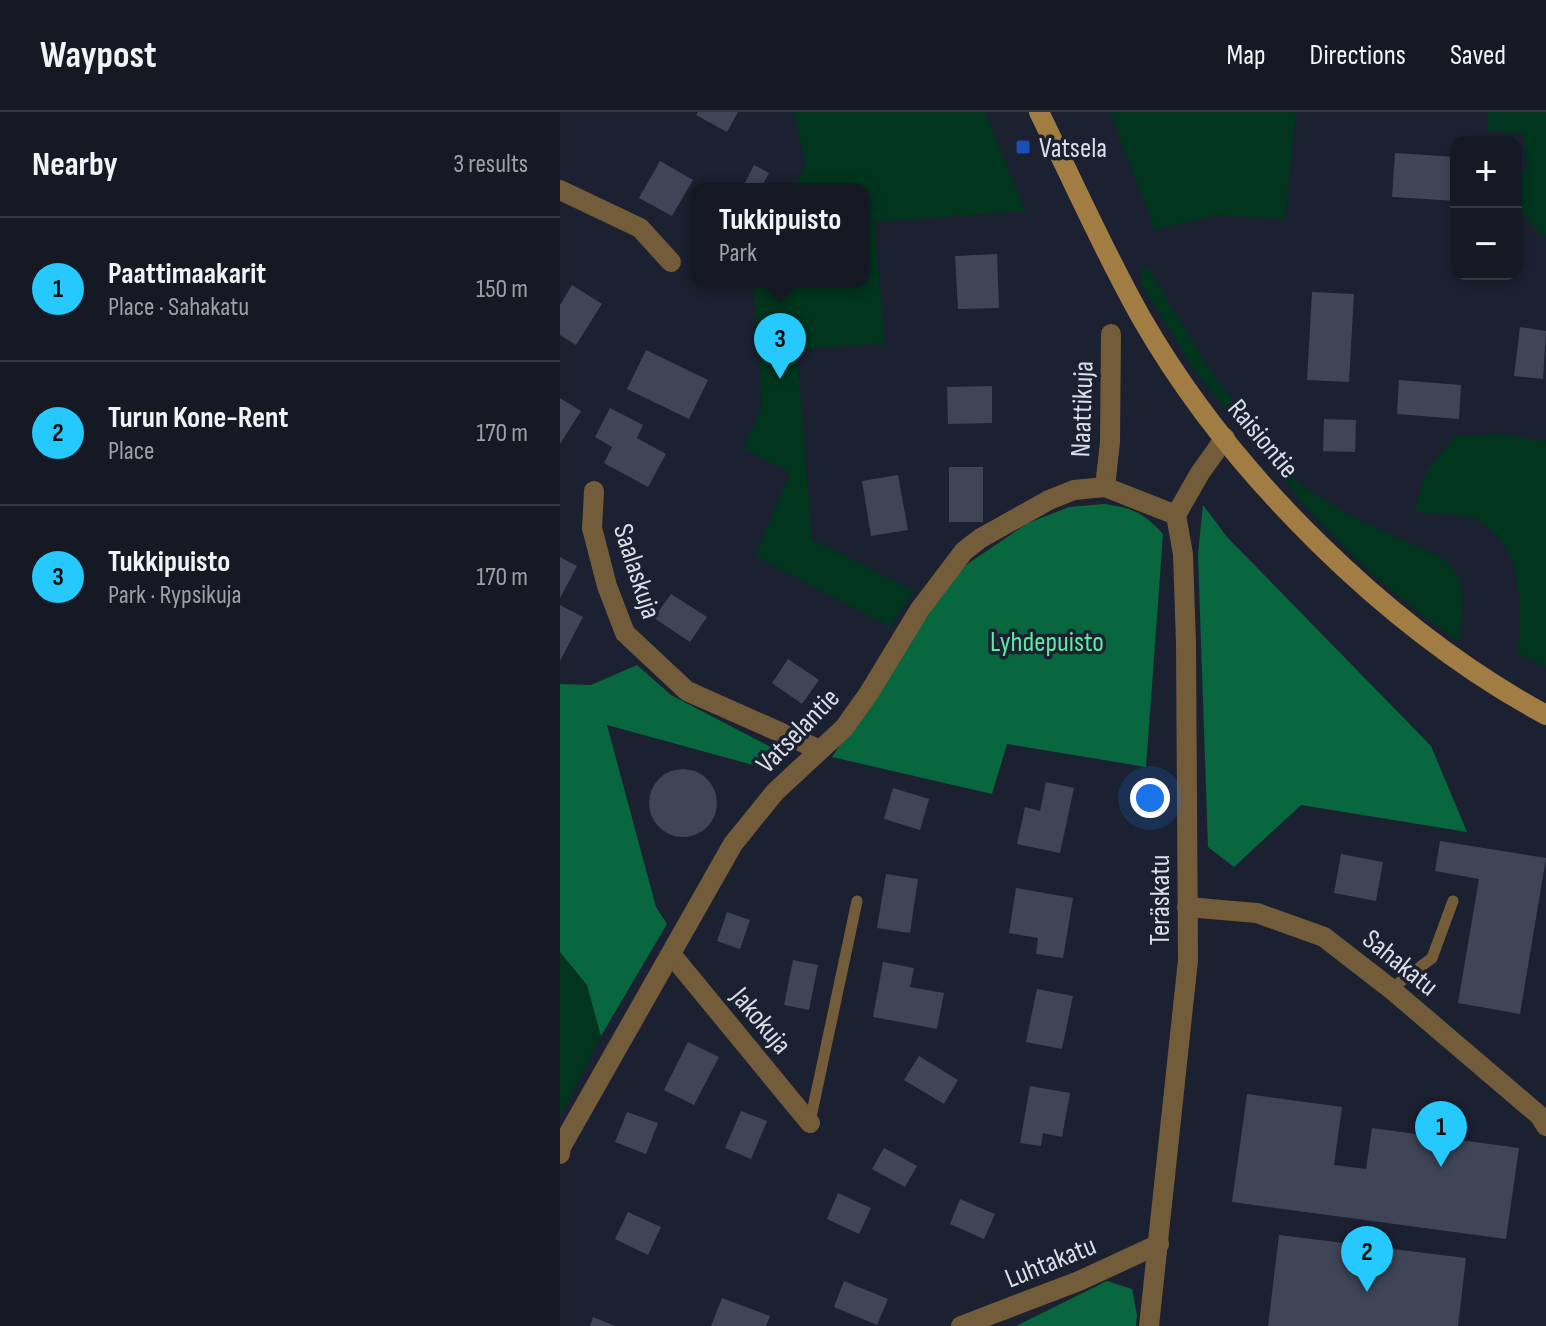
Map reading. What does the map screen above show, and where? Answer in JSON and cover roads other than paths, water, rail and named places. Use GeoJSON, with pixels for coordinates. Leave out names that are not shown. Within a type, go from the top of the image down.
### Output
{"type":"FeatureCollection","features":[{"type":"Feature","properties":{"kind":"main road","name":"Raisiontie"},"geometry":{"type":"LineString","coordinates":[[1039,112],[1111,261],[1144,321],[1225,438],[1280,501],[1369,591],[1465,664],[1546,715]]}},
{"type":"Feature","properties":{"kind":"street"},"geometry":{"type":"LineString","coordinates":[[560,190],[640,228],[671,262]]}},
{"type":"Feature","properties":{"kind":"street","name":"Naattikuja"},"geometry":{"type":"LineString","coordinates":[[1105,487],[1110,442],[1111,334]]}},
{"type":"Feature","properties":{"kind":"street"},"geometry":{"type":"LineString","coordinates":[[1105,487],[1176,515],[1225,438]]}},
{"type":"Feature","properties":{"kind":"street","name":"Vatselantie"},"geometry":{"type":"LineString","coordinates":[[560,1154],[733,844],[775,792],[844,728],[920,609],[964,551],[981,538],[1049,500],[1074,490],[1105,487]]}},
{"type":"Feature","properties":{"kind":"street","name":"Saalaskuja"},"geometry":{"type":"LineString","coordinates":[[594,491],[592,528],[607,586],[625,633],[687,691],[820,750]]}},
{"type":"Feature","properties":{"kind":"street","name":"Teräskatu"},"geometry":{"type":"LineString","coordinates":[[1149,1326],[1188,960],[1186,644],[1183,554],[1176,515]]}},
{"type":"Feature","properties":{"kind":"street","name":"Sahakatu"},"geometry":{"type":"LineString","coordinates":[[1187,907],[1257,913],[1324,937],[1544,1116]]}},
{"type":"Feature","properties":{"kind":"street","name":"Jakokuja"},"geometry":{"type":"LineString","coordinates":[[671,954],[810,1123]]}},
{"type":"Feature","properties":{"kind":"street","name":"Luhtakatu"},"geometry":{"type":"LineString","coordinates":[[961,1326],[1079,1281],[1159,1244]]}},
{"type":"Feature","properties":{"kind":"lane"},"geometry":{"type":"LineString","coordinates":[[810,1123],[857,901]]}},
{"type":"Feature","properties":{"kind":"lane"},"geometry":{"type":"LineString","coordinates":[[1391,989],[1432,958],[1453,901]]}},
{"type":"Feature","properties":{"kind":"place","name":"Vatsela"},"geometry":{"type":"Point","coordinates":[1023,147]}},
{"type":"Feature","properties":{"kind":"place","name":"Tukkipuisto"},"geometry":{"type":"Point","coordinates":[780,379]}},
{"type":"Feature","properties":{"kind":"place","name":"Paattimaakarit"},"geometry":{"type":"Point","coordinates":[1441,1167]}},
{"type":"Feature","properties":{"kind":"place","name":"Turun Kone-Rent"},"geometry":{"type":"Point","coordinates":[1367,1292]}},
{"type":"Feature","properties":{"kind":"park label","name":"Lyhdepuisto"},"geometry":{"type":"Point","coordinates":[1047,641]}}]}
